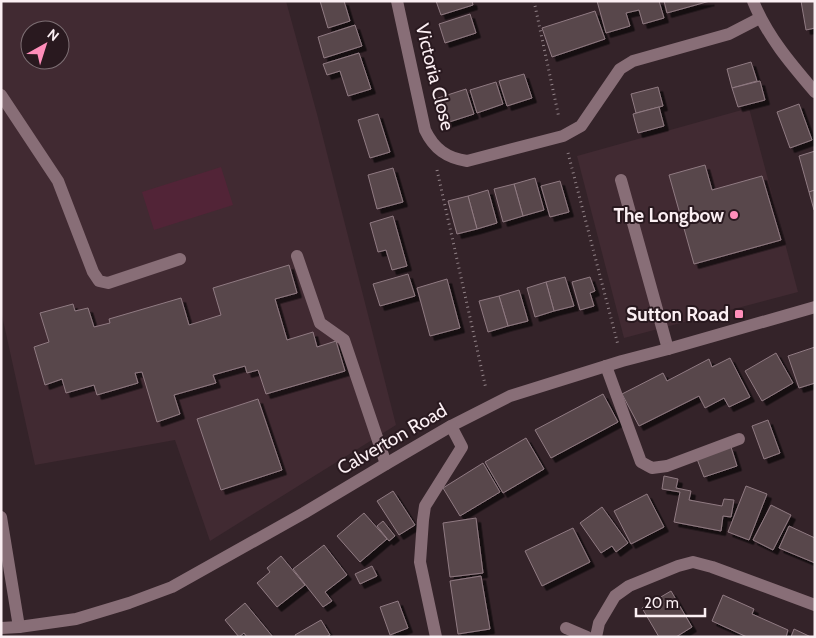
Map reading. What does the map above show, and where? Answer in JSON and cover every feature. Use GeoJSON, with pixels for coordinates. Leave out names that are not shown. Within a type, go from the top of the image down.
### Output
{"type":"FeatureCollection","features":[{"type":"Feature","properties":{"kind":"street","name":"Victoria Close"},"geometry":{"type":"LineString","coordinates":[[397,1],[425,130],[429,139],[443,153],[456,159],[467,161],[564,136]]}},
{"type":"Feature","properties":{"kind":"street"},"geometry":{"type":"LineString","coordinates":[[753,1],[760,18],[778,46],[815,92]]}},
{"type":"Feature","properties":{"kind":"street"},"geometry":{"type":"LineString","coordinates":[[564,136],[581,126],[620,69],[633,61],[729,34],[760,18]]}},
{"type":"Feature","properties":{"kind":"street"},"geometry":{"type":"LineString","coordinates":[[1,95],[58,181],[99,281],[108,283],[180,259]]}},
{"type":"Feature","properties":{"kind":"street"},"geometry":{"type":"LineString","coordinates":[[621,180],[668,349]]}},
{"type":"Feature","properties":{"kind":"street"},"geometry":{"type":"LineString","coordinates":[[297,256],[320,323],[344,340],[386,464]]}},
{"type":"Feature","properties":{"kind":"street","name":"Calverton Road"},"geometry":{"type":"LineString","coordinates":[[1,628],[76,619],[129,603],[172,587],[304,513],[451,426],[510,396],[622,361],[815,307]]}},
{"type":"Feature","properties":{"kind":"street"},"geometry":{"type":"LineString","coordinates":[[606,366],[641,462],[646,465],[652,468],[667,466],[739,439]]}},
{"type":"Feature","properties":{"kind":"street"},"geometry":{"type":"LineString","coordinates":[[436,637],[420,562],[425,506],[462,447],[451,426]]}},
{"type":"Feature","properties":{"kind":"street"},"geometry":{"type":"LineString","coordinates":[[1,517],[19,627]]}},
{"type":"Feature","properties":{"kind":"street"},"geometry":{"type":"LineString","coordinates":[[596,637],[599,623],[615,596],[629,586],[678,566],[693,562],[712,567],[815,606]]}},
{"type":"Feature","properties":{"kind":"street"},"geometry":{"type":"LineString","coordinates":[[566,628],[587,637]]}},
{"type":"Feature","properties":{"kind":"path"},"geometry":{"type":"LineString","coordinates":[[534,1],[564,136],[622,361]]}},
{"type":"Feature","properties":{"kind":"path"},"geometry":{"type":"LineString","coordinates":[[434,145],[438,177],[490,405]]}},
{"type":"Feature","properties":{"kind":"shaded area"},"geometry":{"type":"Polygon","coordinates":[[[1,1],[286,1],[317,114],[396,425],[210,541],[175,440],[35,465],[1,311],[1,1]]]}},
{"type":"Feature","properties":{"kind":"shaded area"},"geometry":{"type":"Polygon","coordinates":[[[749,108],[798,292],[624,338],[577,156],[749,108]]]}},
{"type":"Feature","properties":{"kind":"shaded area"},"geometry":{"type":"Polygon","coordinates":[[[221,167],[233,205],[154,230],[142,192],[221,167]]]}},
{"type":"Feature","properties":{"kind":"building"},"geometry":{"type":"Polygon","coordinates":[[[320,1],[344,1],[350,21],[328,28],[320,1]]]}},
{"type":"Feature","properties":{"kind":"building"},"geometry":{"type":"Polygon","coordinates":[[[436,1],[472,1],[473,5],[441,15],[436,1]]]}},
{"type":"Feature","properties":{"kind":"building"},"geometry":{"type":"Polygon","coordinates":[[[597,1],[659,1],[664,18],[643,24],[639,10],[626,13],[630,26],[606,33],[597,1]]]}},
{"type":"Feature","properties":{"kind":"building"},"geometry":{"type":"Polygon","coordinates":[[[664,1],[710,1],[667,13],[664,1]]]}},
{"type":"Feature","properties":{"kind":"building"},"geometry":{"type":"Polygon","coordinates":[[[801,1],[815,1],[815,28],[806,30],[801,1]]]}},
{"type":"Feature","properties":{"kind":"building"},"geometry":{"type":"Polygon","coordinates":[[[595,11],[605,39],[552,57],[542,28],[595,11]]]}},
{"type":"Feature","properties":{"kind":"building"},"geometry":{"type":"Polygon","coordinates":[[[470,14],[476,33],[445,43],[439,24],[470,14]]]}},
{"type":"Feature","properties":{"kind":"building"},"geometry":{"type":"Polygon","coordinates":[[[355,25],[362,46],[324,58],[318,37],[355,25]]]}},
{"type":"Feature","properties":{"kind":"building"},"geometry":{"type":"Polygon","coordinates":[[[359,53],[371,89],[348,96],[340,71],[327,75],[323,64],[359,53]]]}},
{"type":"Feature","properties":{"kind":"building"},"geometry":{"type":"Polygon","coordinates":[[[751,62],[757,81],[732,88],[727,69],[751,62]]]}},
{"type":"Feature","properties":{"kind":"building"},"geometry":{"type":"Polygon","coordinates":[[[524,74],[532,98],[507,106],[499,81],[524,74]]]}},
{"type":"Feature","properties":{"kind":"building"},"geometry":{"type":"Polygon","coordinates":[[[760,81],[765,100],[738,107],[732,88],[760,81]]]}},
{"type":"Feature","properties":{"kind":"building"},"geometry":{"type":"Polygon","coordinates":[[[496,82],[503,104],[477,113],[470,90],[496,82]]]}},
{"type":"Feature","properties":{"kind":"building"},"geometry":{"type":"Polygon","coordinates":[[[658,87],[663,106],[636,113],[631,94],[658,87]]]}},
{"type":"Feature","properties":{"kind":"building"},"geometry":{"type":"Polygon","coordinates":[[[466,89],[474,114],[443,124],[435,99],[466,89]]]}},
{"type":"Feature","properties":{"kind":"building"},"geometry":{"type":"Polygon","coordinates":[[[799,104],[812,140],[790,148],[777,112],[799,104]]]}},
{"type":"Feature","properties":{"kind":"building"},"geometry":{"type":"Polygon","coordinates":[[[659,107],[664,126],[638,133],[633,114],[659,107]]]}},
{"type":"Feature","properties":{"kind":"building"},"geometry":{"type":"Polygon","coordinates":[[[378,114],[390,152],[370,158],[358,120],[378,114]]]}},
{"type":"Feature","properties":{"kind":"building"},"geometry":{"type":"Polygon","coordinates":[[[815,151],[815,190],[809,192],[799,156],[815,151]]]}},
{"type":"Feature","properties":{"kind":"building"},"geometry":{"type":"Polygon","coordinates":[[[705,165],[712,190],[762,176],[781,240],[694,264],[669,175],[705,165]]]}},
{"type":"Feature","properties":{"kind":"building"},"geometry":{"type":"Polygon","coordinates":[[[393,168],[403,202],[377,209],[368,175],[393,168]]]}},
{"type":"Feature","properties":{"kind":"building"},"geometry":{"type":"Polygon","coordinates":[[[535,178],[544,210],[523,216],[514,184],[535,178]]]}},
{"type":"Feature","properties":{"kind":"building"},"geometry":{"type":"Polygon","coordinates":[[[560,181],[569,212],[550,217],[541,186],[560,181]]]}},
{"type":"Feature","properties":{"kind":"building"},"geometry":{"type":"Polygon","coordinates":[[[514,184],[523,216],[503,222],[494,189],[514,184]]]}},
{"type":"Feature","properties":{"kind":"building"},"geometry":{"type":"Polygon","coordinates":[[[488,190],[497,223],[477,229],[468,196],[488,190]]]}},
{"type":"Feature","properties":{"kind":"building"},"geometry":{"type":"Polygon","coordinates":[[[815,190],[815,210],[814,210],[809,192],[815,190]]]}},
{"type":"Feature","properties":{"kind":"building"},"geometry":{"type":"Polygon","coordinates":[[[468,196],[477,229],[457,234],[448,201],[468,196]]]}},
{"type":"Feature","properties":{"kind":"building"},"geometry":{"type":"Polygon","coordinates":[[[393,216],[407,266],[392,270],[386,250],[378,252],[370,223],[393,216]]]}},
{"type":"Feature","properties":{"kind":"building"},"geometry":{"type":"Polygon","coordinates":[[[289,265],[297,293],[275,299],[287,340],[313,332],[317,347],[336,341],[345,371],[266,394],[258,370],[247,373],[245,366],[213,375],[216,383],[174,395],[180,414],[157,422],[142,372],[135,373],[138,383],[97,395],[94,385],[66,393],[62,379],[45,385],[34,347],[49,342],[40,313],[73,304],[75,311],[88,308],[94,327],[110,323],[109,319],[181,298],[189,325],[221,315],[213,288],[289,265]]]}},
{"type":"Feature","properties":{"kind":"building"},"geometry":{"type":"Polygon","coordinates":[[[408,274],[415,296],[380,306],[373,284],[408,274]]]}},
{"type":"Feature","properties":{"kind":"building"},"geometry":{"type":"Polygon","coordinates":[[[565,277],[574,306],[554,311],[546,282],[565,277]]]}},
{"type":"Feature","properties":{"kind":"building"},"geometry":{"type":"Polygon","coordinates":[[[590,277],[595,291],[590,293],[594,306],[580,310],[572,282],[590,277]]]}},
{"type":"Feature","properties":{"kind":"building"},"geometry":{"type":"Polygon","coordinates":[[[447,279],[460,328],[430,336],[417,288],[447,279]]]}},
{"type":"Feature","properties":{"kind":"building"},"geometry":{"type":"Polygon","coordinates":[[[546,282],[554,311],[535,317],[527,288],[546,282]]]}},
{"type":"Feature","properties":{"kind":"building"},"geometry":{"type":"Polygon","coordinates":[[[519,290],[528,321],[508,326],[499,296],[519,290]]]}},
{"type":"Feature","properties":{"kind":"building"},"geometry":{"type":"Polygon","coordinates":[[[499,296],[508,326],[488,332],[479,301],[499,296]]]}},
{"type":"Feature","properties":{"kind":"building"},"geometry":{"type":"Polygon","coordinates":[[[815,347],[815,383],[799,388],[788,356],[815,347]]]}},
{"type":"Feature","properties":{"kind":"building"},"geometry":{"type":"Polygon","coordinates":[[[776,353],[793,383],[762,401],[745,371],[776,353]]]}},
{"type":"Feature","properties":{"kind":"building"},"geometry":{"type":"Polygon","coordinates":[[[730,358],[750,397],[729,407],[724,398],[705,408],[699,396],[639,426],[622,394],[663,373],[667,381],[709,359],[712,367],[730,358]]]}},
{"type":"Feature","properties":{"kind":"building"},"geometry":{"type":"Polygon","coordinates":[[[603,394],[618,422],[551,458],[535,430],[603,394]]]}},
{"type":"Feature","properties":{"kind":"building"},"geometry":{"type":"Polygon","coordinates":[[[258,399],[282,470],[221,490],[197,419],[258,399]]]}},
{"type":"Feature","properties":{"kind":"building"},"geometry":{"type":"Polygon","coordinates":[[[768,420],[780,453],[764,459],[752,426],[768,420]]]}},
{"type":"Feature","properties":{"kind":"building"},"geometry":{"type":"Polygon","coordinates":[[[526,438],[544,469],[503,493],[485,462],[526,438]]]}},
{"type":"Feature","properties":{"kind":"building"},"geometry":{"type":"Polygon","coordinates":[[[731,447],[737,466],[704,477],[697,459],[731,447]]]}},
{"type":"Feature","properties":{"kind":"building"},"geometry":{"type":"Polygon","coordinates":[[[483,463],[500,492],[460,516],[443,488],[483,463]]]}},
{"type":"Feature","properties":{"kind":"building"},"geometry":{"type":"Polygon","coordinates":[[[664,476],[678,479],[676,488],[691,491],[689,500],[722,506],[724,499],[734,500],[731,517],[723,516],[721,531],[674,522],[680,492],[662,489],[664,476]]]}},
{"type":"Feature","properties":{"kind":"building"},"geometry":{"type":"Polygon","coordinates":[[[746,486],[767,494],[749,540],[728,532],[746,486]]]}},
{"type":"Feature","properties":{"kind":"building"},"geometry":{"type":"Polygon","coordinates":[[[393,491],[415,525],[399,535],[377,501],[393,491]]]}},
{"type":"Feature","properties":{"kind":"building"},"geometry":{"type":"Polygon","coordinates":[[[647,494],[664,527],[631,544],[614,511],[647,494]]]}},
{"type":"Feature","properties":{"kind":"building"},"geometry":{"type":"Polygon","coordinates":[[[771,505],[791,515],[773,550],[753,540],[771,505]]]}},
{"type":"Feature","properties":{"kind":"building"},"geometry":{"type":"Polygon","coordinates":[[[602,507],[628,543],[616,552],[612,546],[601,553],[580,523],[602,507]]]}},
{"type":"Feature","properties":{"kind":"building"},"geometry":{"type":"Polygon","coordinates":[[[364,513],[387,539],[360,562],[337,536],[364,513]]]}},
{"type":"Feature","properties":{"kind":"building"},"geometry":{"type":"Polygon","coordinates":[[[476,518],[483,573],[450,577],[443,523],[476,518]]]}},
{"type":"Feature","properties":{"kind":"building"},"geometry":{"type":"Polygon","coordinates":[[[383,521],[395,536],[389,541],[377,526],[383,521]]]}},
{"type":"Feature","properties":{"kind":"building"},"geometry":{"type":"Polygon","coordinates":[[[789,526],[815,538],[815,563],[779,548],[789,526]]]}},
{"type":"Feature","properties":{"kind":"building"},"geometry":{"type":"Polygon","coordinates":[[[573,528],[590,562],[542,586],[525,551],[573,528]]]}},
{"type":"Feature","properties":{"kind":"building"},"geometry":{"type":"Polygon","coordinates":[[[324,545],[347,575],[325,592],[332,601],[323,607],[293,569],[324,545]]]}},
{"type":"Feature","properties":{"kind":"building"},"geometry":{"type":"Polygon","coordinates":[[[281,556],[305,585],[277,607],[257,583],[270,572],[267,568],[281,556]]]}},
{"type":"Feature","properties":{"kind":"building"},"geometry":{"type":"Polygon","coordinates":[[[372,566],[377,576],[360,584],[355,574],[372,566]]]}},
{"type":"Feature","properties":{"kind":"building"},"geometry":{"type":"Polygon","coordinates":[[[481,576],[490,629],[458,634],[450,581],[481,576]]]}},
{"type":"Feature","properties":{"kind":"building"},"geometry":{"type":"Polygon","coordinates":[[[671,591],[692,627],[676,637],[659,637],[642,608],[671,591]]]}},
{"type":"Feature","properties":{"kind":"building"},"geometry":{"type":"Polygon","coordinates":[[[723,595],[754,609],[752,614],[788,630],[786,637],[747,637],[712,621],[723,595]]]}},
{"type":"Feature","properties":{"kind":"building"},"geometry":{"type":"Polygon","coordinates":[[[398,601],[408,628],[390,635],[380,607],[398,601]]]}},
{"type":"Feature","properties":{"kind":"building"},"geometry":{"type":"Polygon","coordinates":[[[245,603],[273,637],[247,637],[244,633],[239,637],[225,620],[245,603]]]}},
{"type":"Feature","properties":{"kind":"building"},"geometry":{"type":"Polygon","coordinates":[[[321,620],[330,635],[326,637],[296,637],[295,635],[321,620]]]}},
{"type":"Feature","properties":{"kind":"building"},"geometry":{"type":"Polygon","coordinates":[[[794,629],[811,637],[791,637],[794,629]]]}},
{"type":"Feature","properties":{"kind":"place","name":"The Longbow"},"geometry":{"type":"Point","coordinates":[734,215]}},
{"type":"Feature","properties":{"kind":"place","name":"Sutton Road"},"geometry":{"type":"Point","coordinates":[739,314]}}]}
